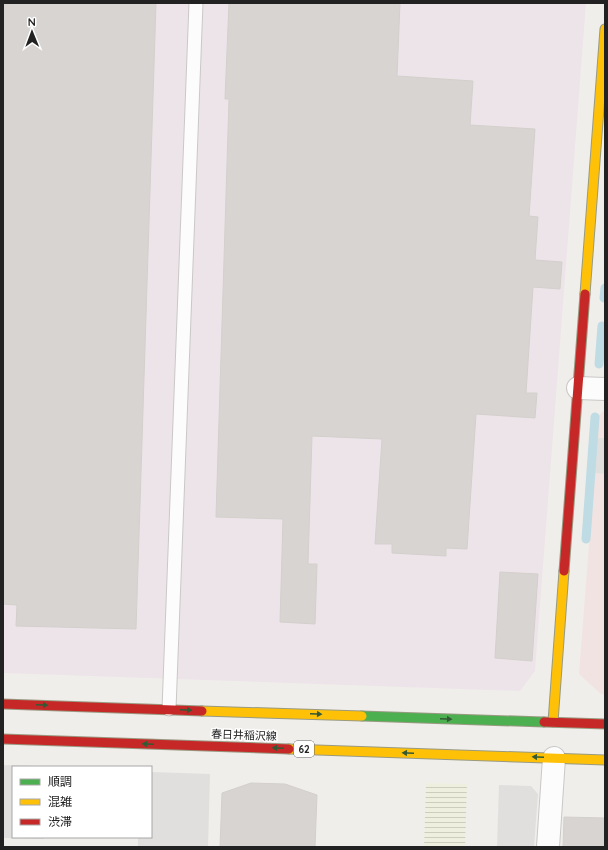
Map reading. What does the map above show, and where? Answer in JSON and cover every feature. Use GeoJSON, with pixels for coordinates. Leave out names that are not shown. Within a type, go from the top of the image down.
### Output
{"type":"FeatureCollection","features":[{"type":"Feature","properties":{"kind":"main road"},"geometry":{"type":"LineString","coordinates":[[553,722],[578,388],[600,148],[605,29]]}},
{"type":"Feature","properties":{"kind":"main road"},"geometry":{"type":"LineString","coordinates":[[3,704],[605,724]]}},
{"type":"Feature","properties":{"kind":"main road","name":"春日井稲沢線"},"geometry":{"type":"LineString","coordinates":[[3,739],[605,760]]}},
{"type":"Feature","properties":{"kind":"street"},"geometry":{"type":"LineString","coordinates":[[578,388],[605,389]]}},
{"type":"Feature","properties":{"kind":"street"},"geometry":{"type":"LineString","coordinates":[[548,847],[554,758]]}},
{"type":"Feature","properties":{"kind":"lane"},"geometry":{"type":"LineString","coordinates":[[170,709],[196,3]]}},
{"type":"Feature","properties":{"kind":"shaded area"},"geometry":{"type":"Polygon","coordinates":[[[3,3],[586,3],[535,671],[520,691],[3,673],[3,3]]]}},
{"type":"Feature","properties":{"kind":"shaded area"},"geometry":{"type":"Polygon","coordinates":[[[605,410],[605,695],[601,694],[579,674],[599,415],[605,410]]]}},
{"type":"Feature","properties":{"kind":"shaded area"},"geometry":{"type":"Polygon","coordinates":[[[598,438],[605,438],[605,474],[595,473],[598,438]]]}},
{"type":"Feature","properties":{"kind":"shaded area"},"geometry":{"type":"Polygon","coordinates":[[[3,765],[36,766],[12,766],[12,838],[44,839],[3,838],[3,765]]]}},
{"type":"Feature","properties":{"kind":"shaded area"},"geometry":{"type":"Polygon","coordinates":[[[152,772],[210,774],[208,847],[138,847],[138,838],[152,838],[152,772]]]}},
{"type":"Feature","properties":{"kind":"shaded area"},"geometry":{"type":"Polygon","coordinates":[[[499,785],[531,786],[538,794],[534,847],[497,847],[499,785]]]}},
{"type":"Feature","properties":{"kind":"green space"},"geometry":{"type":"Polygon","coordinates":[[[426,783],[467,784],[465,847],[424,847],[426,783]]]}},
{"type":"Feature","properties":{"kind":"building"},"geometry":{"type":"Polygon","coordinates":[[[3,3],[156,3],[136,629],[16,626],[17,605],[3,604],[3,3]]]}},
{"type":"Feature","properties":{"kind":"building"},"geometry":{"type":"Polygon","coordinates":[[[229,3],[400,3],[397,76],[473,81],[470,125],[535,129],[529,216],[538,217],[535,260],[562,262],[560,289],[533,287],[526,393],[537,393],[535,418],[476,414],[467,549],[446,548],[446,556],[392,553],[392,544],[375,544],[382,439],[312,436],[308,564],[317,564],[315,624],[280,622],[283,519],[216,517],[229,99],[225,99],[229,3]]]}},
{"type":"Feature","properties":{"kind":"building"},"geometry":{"type":"Polygon","coordinates":[[[500,572],[538,574],[532,661],[495,658],[500,572]]]}},
{"type":"Feature","properties":{"kind":"building"},"geometry":{"type":"Polygon","coordinates":[[[251,783],[285,784],[317,795],[315,847],[220,847],[222,793],[251,783]]]}},
{"type":"Feature","properties":{"kind":"building"},"geometry":{"type":"Polygon","coordinates":[[[564,817],[605,818],[605,847],[563,847],[564,817]]]}},
{"type":"Feature","properties":{"kind":"waterway"},"geometry":{"type":"LineString","coordinates":[[604,298],[605,288]]}},
{"type":"Feature","properties":{"kind":"waterway"},"geometry":{"type":"LineString","coordinates":[[599,364],[602,326]]}},
{"type":"Feature","properties":{"kind":"waterway"},"geometry":{"type":"LineString","coordinates":[[586,539],[595,417]]}},
{"type":"Feature","properties":{"kind":"traffic: fast"},"geometry":{"type":"LineString","coordinates":[[362,716],[544,722]]}},
{"type":"Feature","properties":{"kind":"traffic: slow"},"geometry":{"type":"LineString","coordinates":[[585,294],[605,29]]}},
{"type":"Feature","properties":{"kind":"traffic: slow"},"geometry":{"type":"LineString","coordinates":[[553,722],[564,571]]}},
{"type":"Feature","properties":{"kind":"traffic: slow"},"geometry":{"type":"LineString","coordinates":[[202,711],[362,716]]}},
{"type":"Feature","properties":{"kind":"traffic: slow"},"geometry":{"type":"LineString","coordinates":[[289,749],[605,760]]}},
{"type":"Feature","properties":{"kind":"traffic: jam"},"geometry":{"type":"LineString","coordinates":[[564,571],[585,294]]}},
{"type":"Feature","properties":{"kind":"traffic: jam"},"geometry":{"type":"LineString","coordinates":[[3,704],[202,711]]}},
{"type":"Feature","properties":{"kind":"traffic: jam"},"geometry":{"type":"LineString","coordinates":[[544,722],[605,724]]}},
{"type":"Feature","properties":{"kind":"traffic: jam"},"geometry":{"type":"LineString","coordinates":[[3,739],[289,749]]}}]}
